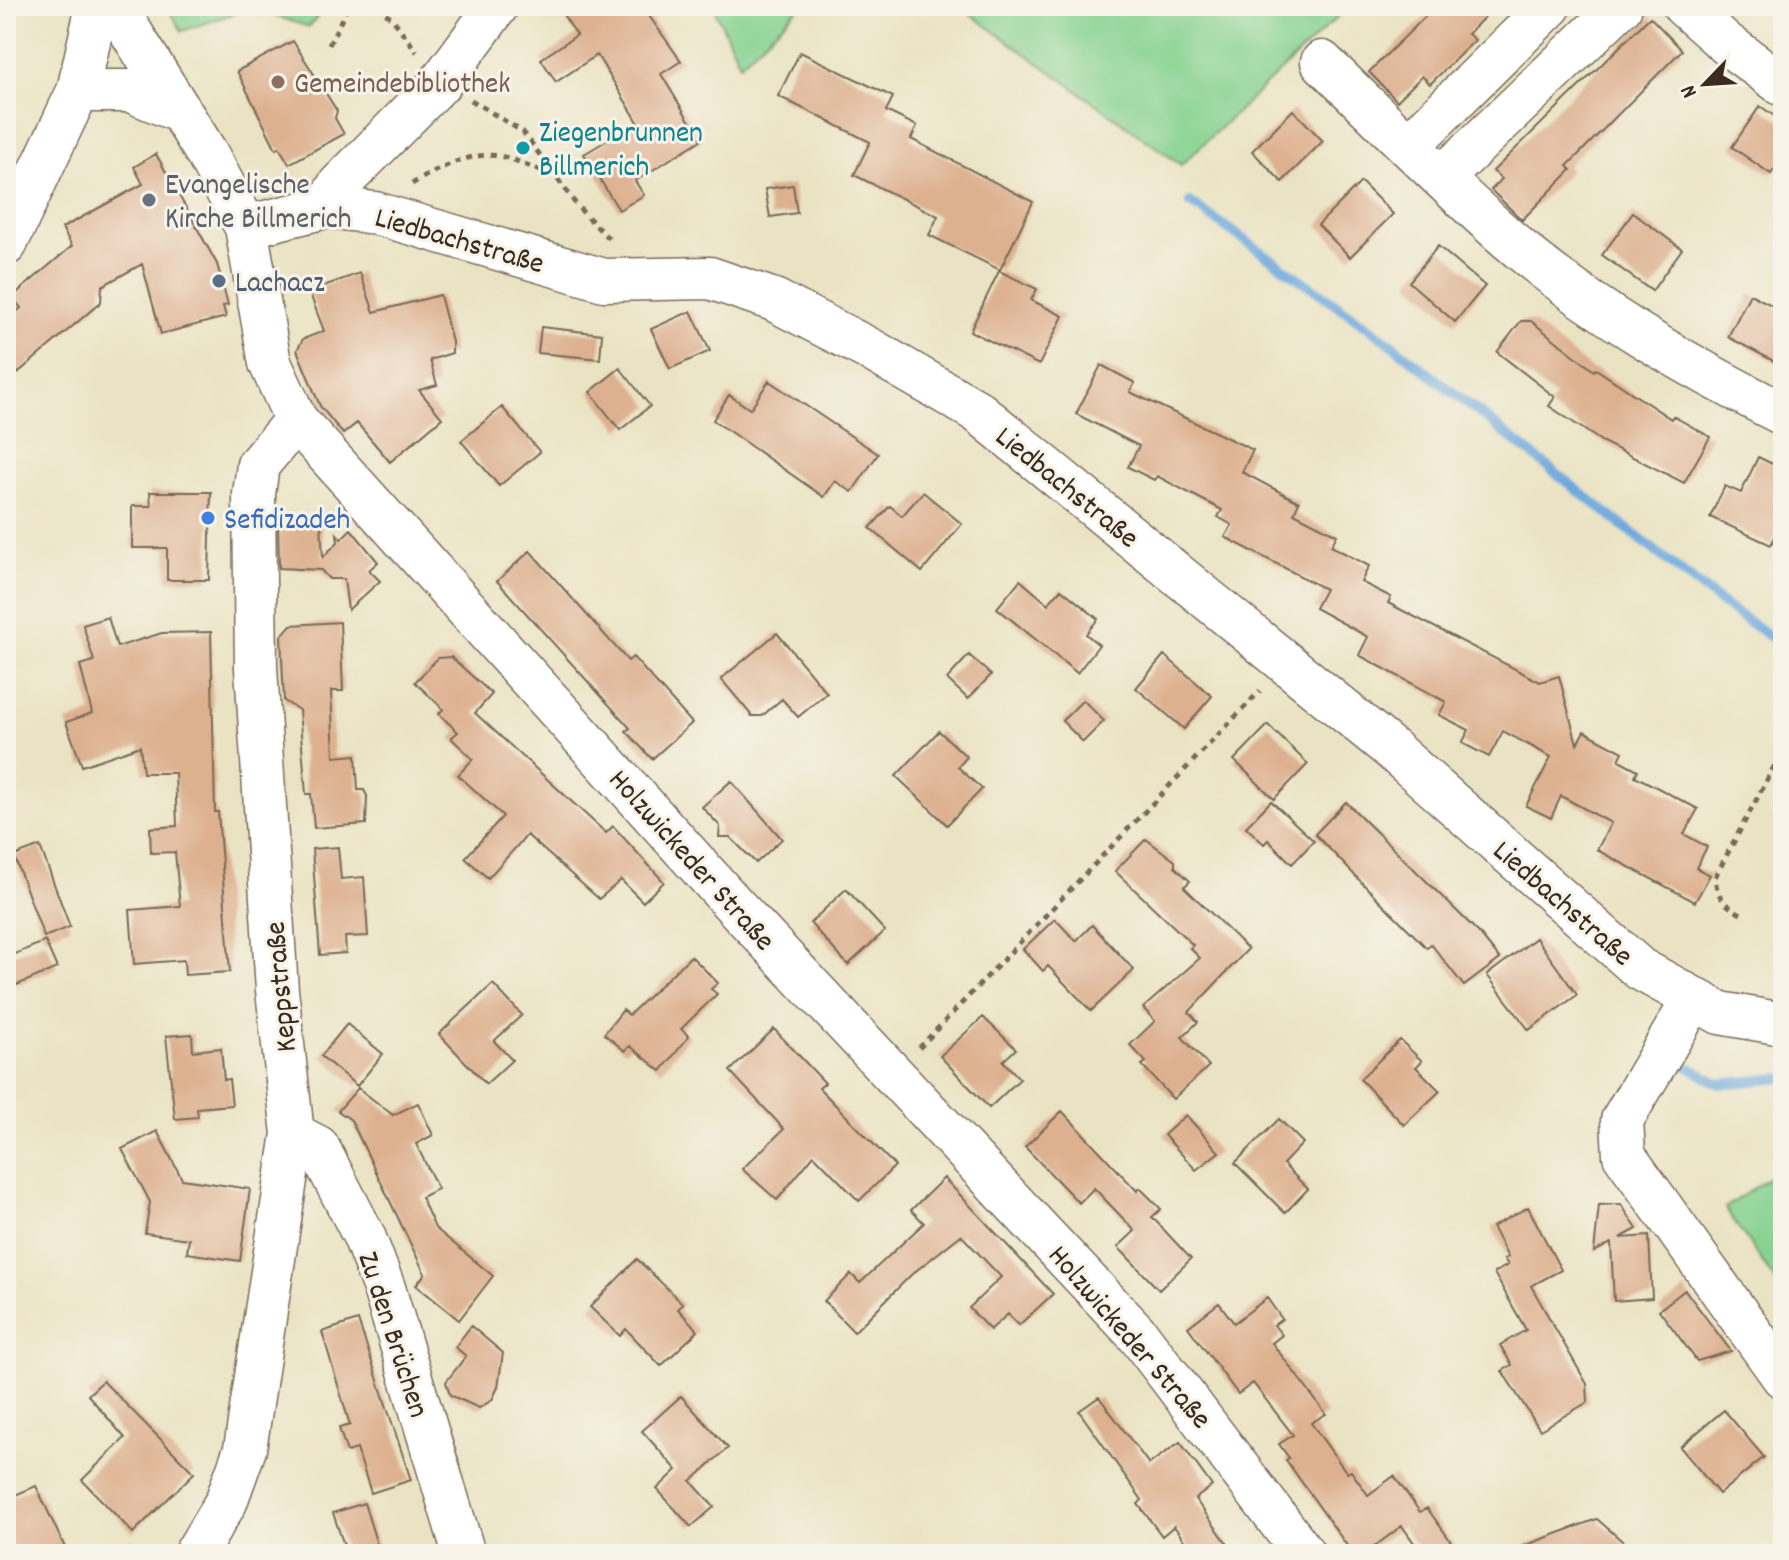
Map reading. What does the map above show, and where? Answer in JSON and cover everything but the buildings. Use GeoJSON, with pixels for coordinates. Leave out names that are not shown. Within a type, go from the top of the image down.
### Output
{"type":"FeatureCollection","features":[{"type":"Feature","properties":{"kind":"street","name":"Liedbachstraße"},"geometry":{"type":"LineString","coordinates":[[326,207],[339,185],[440,83],[497,6]]}},
{"type":"Feature","properties":{"kind":"street"},"geometry":{"type":"LineString","coordinates":[[1409,145],[1550,6]]}},
{"type":"Feature","properties":{"kind":"street"},"geometry":{"type":"LineString","coordinates":[[1443,177],[1621,6]]}},
{"type":"Feature","properties":{"kind":"street"},"geometry":{"type":"LineString","coordinates":[[1684,6],[1727,44],[1783,85]]}},
{"type":"Feature","properties":{"kind":"street"},"geometry":{"type":"LineString","coordinates":[[6,244],[78,91],[97,7]]}},
{"type":"Feature","properties":{"kind":"street","name":"Holzwickeder Straße"},"geometry":{"type":"LineString","coordinates":[[97,7],[126,24],[230,192],[246,227],[270,363],[296,420],[734,905],[1138,1335],[1304,1554]]}},
{"type":"Feature","properties":{"kind":"street"},"geometry":{"type":"LineString","coordinates":[[1322,62],[1508,239],[1603,311],[1691,367],[1783,414]]}},
{"type":"Feature","properties":{"kind":"street"},"geometry":{"type":"LineString","coordinates":[[78,91],[131,91],[179,111]]}},
{"type":"Feature","properties":{"kind":"street","name":"Liedbachstraße"},"geometry":{"type":"LineString","coordinates":[[246,227],[326,207],[375,213],[604,280],[651,282],[710,278],[743,287],[873,351],[977,411],[1389,747],[1640,969],[1720,1013],[1783,1024]]}},
{"type":"Feature","properties":{"kind":"street","name":"Keppstraße"},"geometry":{"type":"LineString","coordinates":[[195,1554],[226,1502],[245,1449],[293,1134],[277,990],[256,668],[254,494],[258,465],[296,420]]}},
{"type":"Feature","properties":{"kind":"street"},"geometry":{"type":"LineString","coordinates":[[1693,1000],[1622,1120],[1624,1155],[1783,1377]]}},
{"type":"Feature","properties":{"kind":"street","name":"Zu den Brüchen"},"geometry":{"type":"LineString","coordinates":[[293,1134],[318,1147],[364,1236],[384,1288],[464,1554]]}},
{"type":"Feature","properties":{"kind":"path"},"geometry":{"type":"LineString","coordinates":[[329,45],[348,6]]}},
{"type":"Feature","properties":{"kind":"path"},"geometry":{"type":"LineString","coordinates":[[376,6],[392,18],[440,83],[523,132],[578,207],[651,282]]}},
{"type":"Feature","properties":{"kind":"path"},"geometry":{"type":"LineString","coordinates":[[409,186],[464,160],[489,156],[499,156],[555,175]]}},
{"type":"Feature","properties":{"kind":"path"},"geometry":{"type":"LineString","coordinates":[[893,1074],[1287,662]]}},
{"type":"Feature","properties":{"kind":"path"},"geometry":{"type":"LineString","coordinates":[[1741,914],[1725,905],[1717,893],[1715,877],[1783,750]]}},
{"type":"Feature","properties":{"kind":"green space"},"geometry":{"type":"Polygon","coordinates":[[[166,6],[326,6],[309,27],[251,8],[182,31],[166,6]]]}},
{"type":"Feature","properties":{"kind":"green space"},"geometry":{"type":"Polygon","coordinates":[[[713,6],[801,6],[740,64],[713,6]]]}},
{"type":"Feature","properties":{"kind":"green space"},"geometry":{"type":"Polygon","coordinates":[[[959,6],[1349,6],[1181,165],[959,6]]]}},
{"type":"Feature","properties":{"kind":"green space"},"geometry":{"type":"Polygon","coordinates":[[[1783,1168],[1783,1292],[1725,1208],[1783,1168]]]}},
{"type":"Feature","properties":{"kind":"waterway"},"geometry":{"type":"LineString","coordinates":[[1190,202],[1381,336],[1724,605],[1783,645]]}},
{"type":"Feature","properties":{"kind":"waterway"},"geometry":{"type":"LineString","coordinates":[[1685,1065],[1719,1084],[1783,1078]]}},
{"type":"Feature","properties":{"kind":"place","name":"Gemeindebibliothek"},"geometry":{"type":"Point","coordinates":[278,82]}},
{"type":"Feature","properties":{"kind":"place","name":"Ziegenbrunnen Billmerich"},"geometry":{"type":"Point","coordinates":[523,148]}},
{"type":"Feature","properties":{"kind":"place","name":"Evangelische Kirche Billmerich"},"geometry":{"type":"Point","coordinates":[149,200]}},
{"type":"Feature","properties":{"kind":"place","name":"Lachacz"},"geometry":{"type":"Point","coordinates":[219,281]}},
{"type":"Feature","properties":{"kind":"place","name":"Sefidizadeh"},"geometry":{"type":"Point","coordinates":[208,518]}}]}
